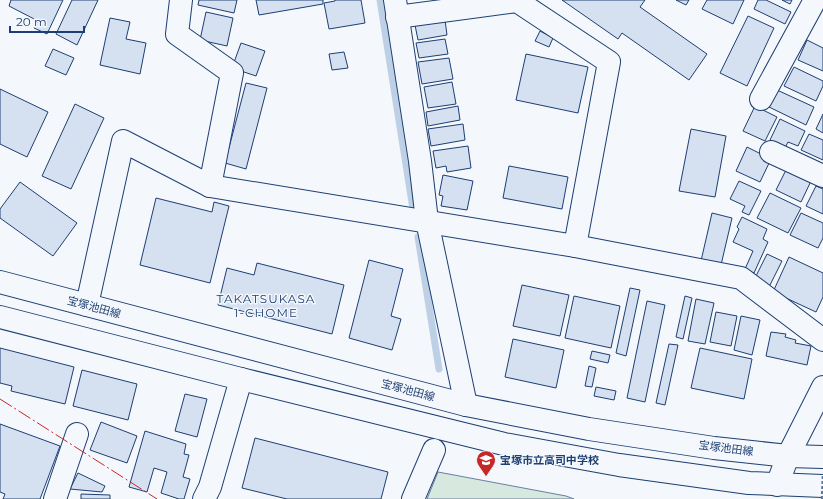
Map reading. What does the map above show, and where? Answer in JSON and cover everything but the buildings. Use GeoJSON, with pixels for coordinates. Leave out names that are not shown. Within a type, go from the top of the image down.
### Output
{"type":"FeatureCollection","features":[{"type":"Feature","properties":{"kind":"street"},"geometry":{"type":"LineString","coordinates":[[181,0],[177,34],[232,73],[210,186]]}},
{"type":"Feature","properties":{"kind":"street"},"geometry":{"type":"LineString","coordinates":[[761,100],[815,0]]}},
{"type":"Feature","properties":{"kind":"street"},"geometry":{"type":"LineString","coordinates":[[466,405],[427,221],[420,161],[396,8],[517,1],[609,62],[575,246]]}},
{"type":"Feature","properties":{"kind":"street"},"geometry":{"type":"LineString","coordinates":[[87,305],[123,141],[210,186],[575,246],[741,278],[823,340]]}},
{"type":"Feature","properties":{"kind":"street"},"geometry":{"type":"LineString","coordinates":[[771,152],[823,176]]}},
{"type":"Feature","properties":{"kind":"street","name":"宝塚池田線"},"geometry":{"type":"LineString","coordinates":[[0,282],[466,405],[589,429],[714,448],[788,456],[823,457]]}},
{"type":"Feature","properties":{"kind":"street"},"geometry":{"type":"LineString","coordinates":[[0,317],[240,379],[504,444],[619,465],[749,483],[823,486]]}},
{"type":"Feature","properties":{"kind":"street"},"geometry":{"type":"LineString","coordinates":[[204,499],[210,487],[240,379]]}},
{"type":"Feature","properties":{"kind":"street"},"geometry":{"type":"LineString","coordinates":[[777,485],[788,456],[823,387]]}},
{"type":"Feature","properties":{"kind":"street"},"geometry":{"type":"LineString","coordinates":[[55,499],[77,434]]}},
{"type":"Feature","properties":{"kind":"street"},"geometry":{"type":"LineString","coordinates":[[413,499],[434,450]]}},
{"type":"Feature","properties":{"kind":"path"},"geometry":{"type":"LineString","coordinates":[[822,499],[823,475]]}},
{"type":"Feature","properties":{"kind":"shaded area"},"geometry":{"type":"Polygon","coordinates":[[[438,472],[566,496],[574,499],[427,499],[438,472]]]}},
{"type":"Feature","properties":{"kind":"waterway"},"geometry":{"type":"LineString","coordinates":[[380,0],[413,209]]}},
{"type":"Feature","properties":{"kind":"waterway"},"geometry":{"type":"LineString","coordinates":[[418,237],[439,369]]}},
{"type":"Feature","properties":{"kind":"power"},"geometry":{"type":"LineString","coordinates":[[0,399],[157,499]]}},
{"type":"Feature","properties":{"kind":"place","name":"宝塚市立高司中学校"},"geometry":{"type":"Point","coordinates":[486,477]}},
{"type":"Feature","properties":{"kind":"district","name":"TAKATSUKASA 1-CHOME"},"geometry":{"type":"Point","coordinates":[266,306]}}]}
